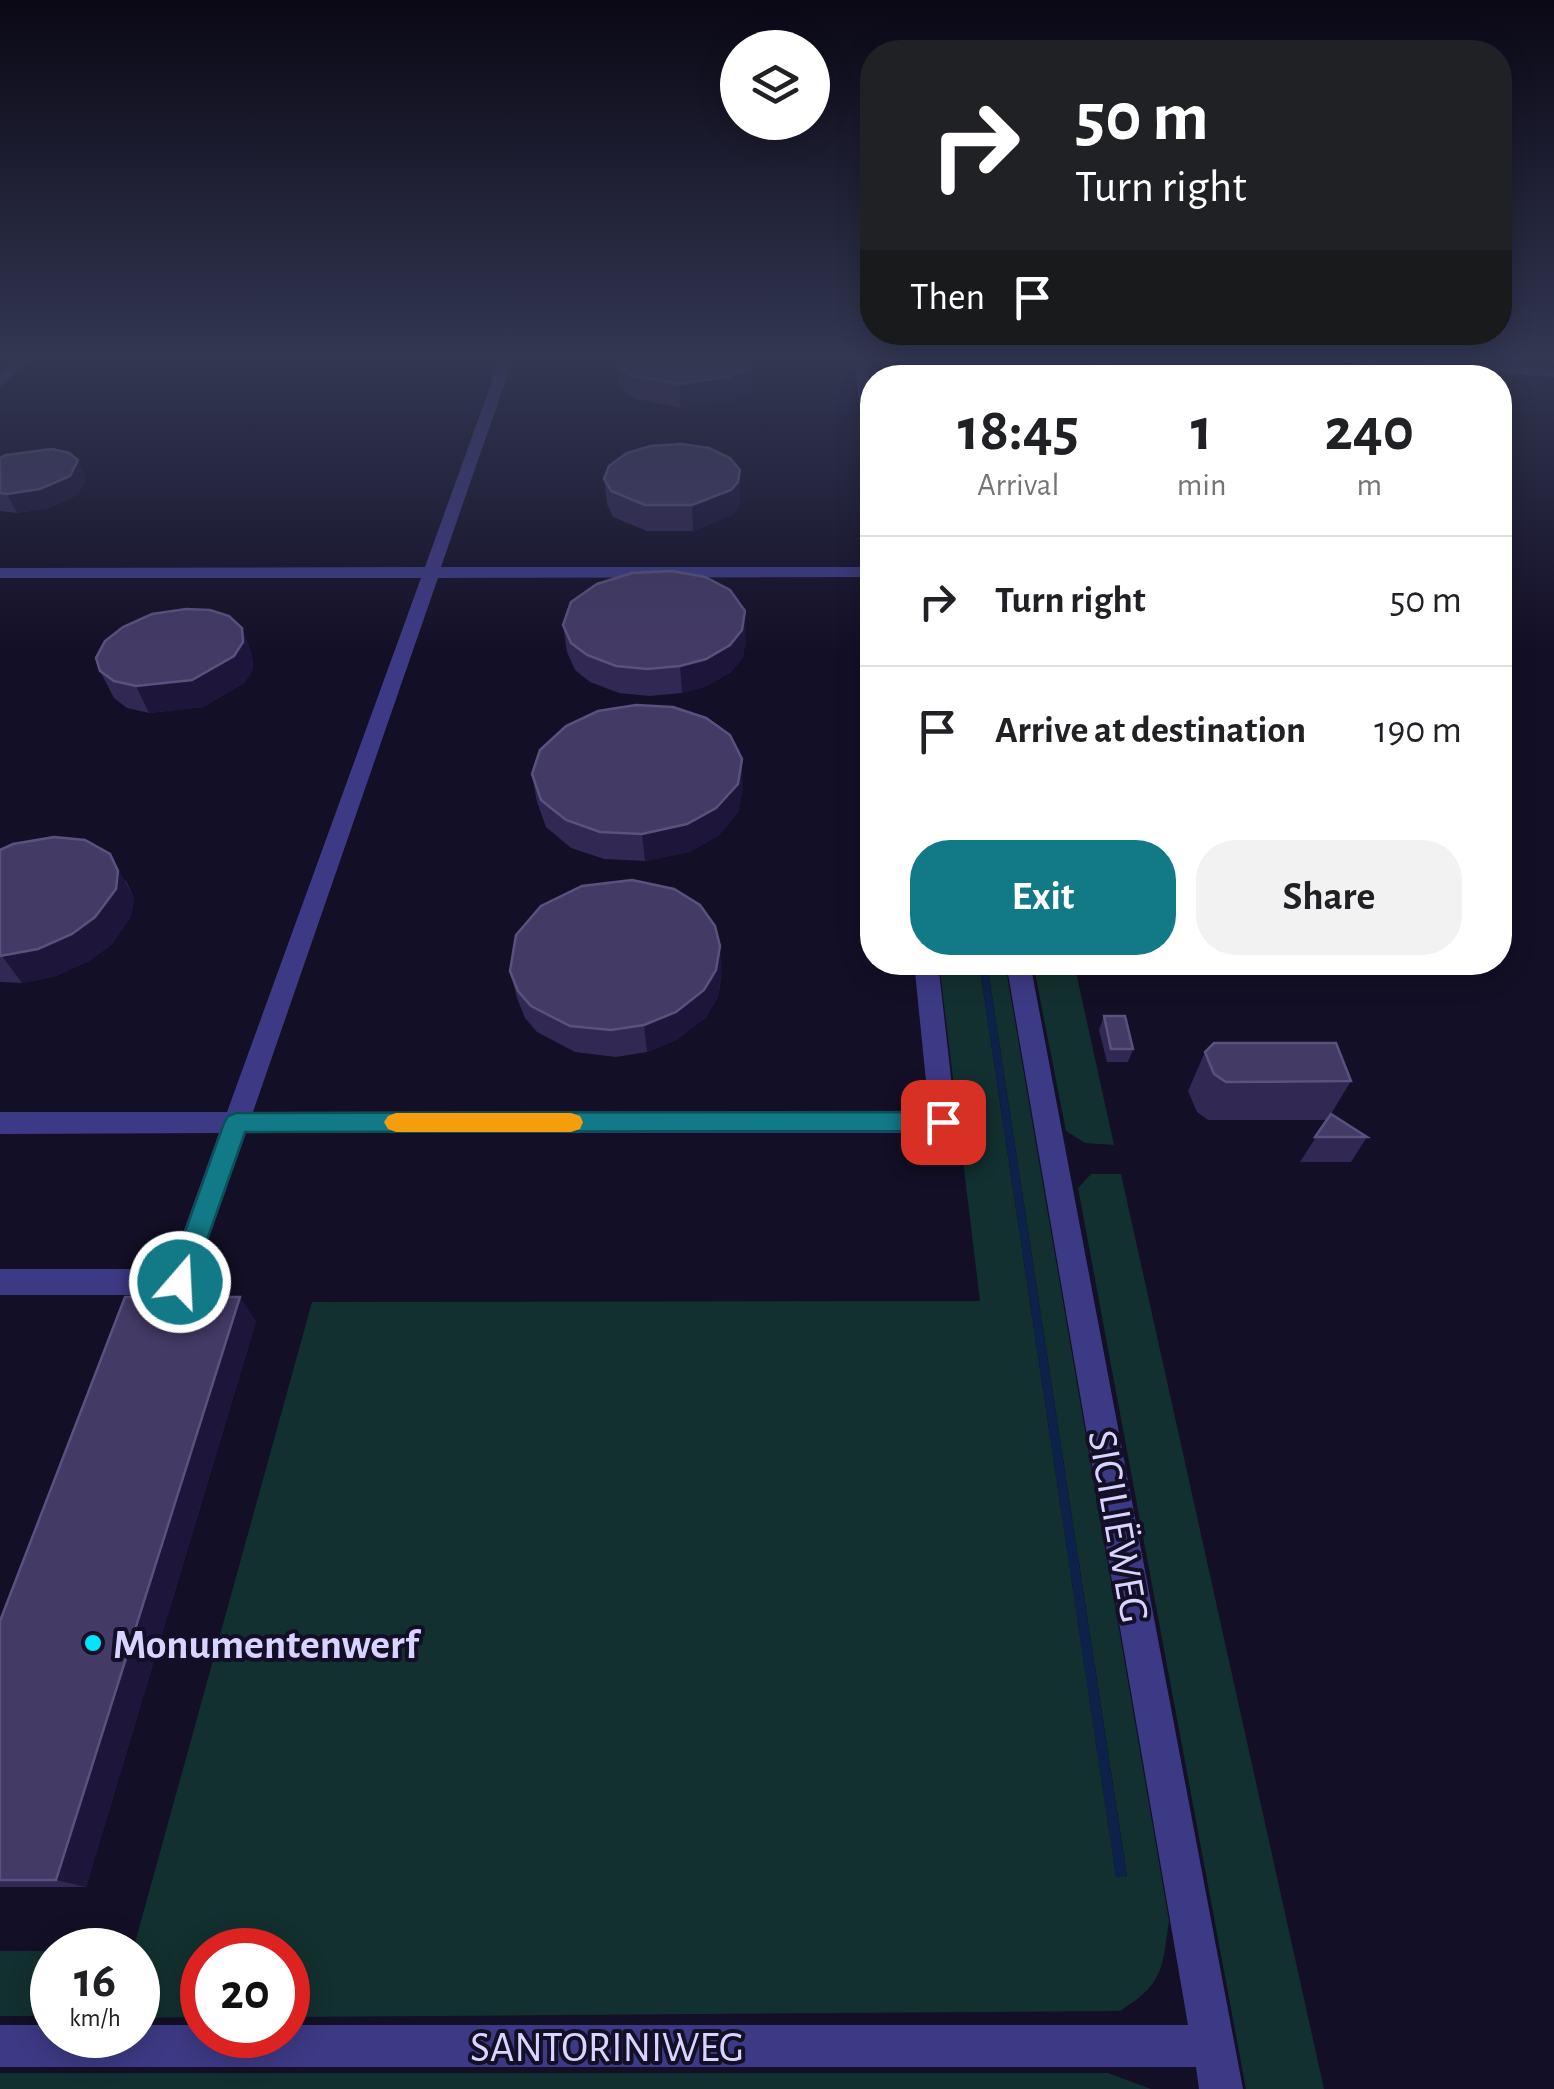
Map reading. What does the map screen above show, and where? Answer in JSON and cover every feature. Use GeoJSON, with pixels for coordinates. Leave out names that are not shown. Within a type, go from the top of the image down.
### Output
{"type":"FeatureCollection","features":[{"type":"Feature","properties":{"kind":"street"},"geometry":{"type":"LineString","coordinates":[[0,1282],[180,1282],[473,456]]}},
{"type":"Feature","properties":{"kind":"street"},"geometry":{"type":"LineString","coordinates":[[0,573],[860,572]]}},
{"type":"Feature","properties":{"kind":"street"},"geometry":{"type":"LineString","coordinates":[[0,1123],[943,1122],[927,975]]}},
{"type":"Feature","properties":{"kind":"street","name":"SICILIËWEG"},"geometry":{"type":"LineString","coordinates":[[1020,975],[1222,2089]]}},
{"type":"Feature","properties":{"kind":"street","name":"SANTORINIWEG"},"geometry":{"type":"LineString","coordinates":[[0,2046],[1214,2046]]}},
{"type":"Feature","properties":{"kind":"green space"},"geometry":{"type":"Polygon","coordinates":[[[940,975],[981,975],[1116,1876],[1127,1876],[989,975],[1007,975],[1169,1921],[1162,1964],[1153,1984],[1120,2011],[310,2017],[310,1928],[180,1928],[180,2017],[160,2018],[160,1928],[139,1928],[312,1302],[980,1301],[940,975]]]}},
{"type":"Feature","properties":{"kind":"green space"},"geometry":{"type":"Polygon","coordinates":[[[1035,975],[1077,975],[1114,1145],[1085,1143],[1066,1131],[1035,975]]]}},
{"type":"Feature","properties":{"kind":"green space"},"geometry":{"type":"Polygon","coordinates":[[[1091,1174],[1121,1174],[1324,2089],[1246,2089],[1078,1188],[1091,1174]]]}},
{"type":"Feature","properties":{"kind":"green space"},"geometry":{"type":"Polygon","coordinates":[[[0,1951],[30,1951],[30,2016],[0,2016],[0,1951]]]}},
{"type":"Feature","properties":{"kind":"green space"},"geometry":{"type":"Polygon","coordinates":[[[0,2073],[1108,2073],[1151,2089],[0,2089],[0,2073]]]}},
{"type":"Feature","properties":{"kind":"water"},"geometry":{"type":"Polygon","coordinates":[[[981,975],[989,975],[1127,1877],[1116,1877],[981,975]]]}},
{"type":"Feature","properties":{"kind":"building"},"geometry":{"type":"Polygon","coordinates":[[[73,456],[78,460],[70,476],[40,489],[7,494],[0,493],[0,458],[73,456]]]}},
{"type":"Feature","properties":{"kind":"building"},"geometry":{"type":"Polygon","coordinates":[[[622,456],[727,456],[740,470],[738,482],[731,490],[692,505],[645,505],[611,491],[604,479],[609,466],[622,456]]]}},
{"type":"Feature","properties":{"kind":"building"},"geometry":{"type":"Polygon","coordinates":[[[672,571],[705,577],[730,590],[745,611],[742,630],[730,645],[706,659],[647,669],[616,666],[587,655],[571,643],[563,625],[571,602],[597,584],[632,573],[672,571]]]}},
{"type":"Feature","properties":{"kind":"building"},"geometry":{"type":"Polygon","coordinates":[[[186,609],[229,616],[242,628],[243,642],[234,656],[192,680],[136,686],[114,681],[100,671],[96,658],[105,641],[123,627],[152,614],[186,609]]]}},
{"type":"Feature","properties":{"kind":"building"},"geometry":{"type":"Polygon","coordinates":[[[636,705],[673,707],[706,718],[730,735],[742,759],[738,784],[716,808],[687,824],[642,834],[600,832],[566,820],[541,800],[532,774],[540,750],[566,726],[598,711],[636,705]]]}},
{"type":"Feature","properties":{"kind":"building"},"geometry":{"type":"Polygon","coordinates":[[[54,837],[85,840],[110,854],[118,871],[116,889],[95,917],[72,934],[38,949],[0,956],[0,850],[54,837]]]}},
{"type":"Feature","properties":{"kind":"building"},"geometry":{"type":"Polygon","coordinates":[[[632,880],[674,889],[700,905],[715,926],[720,946],[716,970],[704,990],[676,1012],[644,1025],[611,1030],[570,1026],[531,1006],[518,991],[510,971],[516,935],[541,906],[582,886],[632,880]]]}},
{"type":"Feature","properties":{"kind":"building"},"geometry":{"type":"Polygon","coordinates":[[[1104,1016],[1125,1016],[1133,1049],[1111,1049],[1104,1016]]]}},
{"type":"Feature","properties":{"kind":"building"},"geometry":{"type":"Polygon","coordinates":[[[1214,1043],[1336,1043],[1351,1081],[1226,1082],[1214,1074],[1205,1052],[1214,1043]]]}},
{"type":"Feature","properties":{"kind":"building"},"geometry":{"type":"Polygon","coordinates":[[[1331,1114],[1367,1137],[1315,1137],[1331,1114]]]}},
{"type":"Feature","properties":{"kind":"building","name":"Monumentenwerf"},"geometry":{"type":"Polygon","coordinates":[[[125,1297],[240,1297],[56,1880],[0,1880],[0,1621],[125,1297]]]}},
{"type":"Feature","properties":{"kind":"slow traffic"},"geometry":{"type":"LineString","coordinates":[[396,1122],[571,1122]]}},
{"type":"Feature","properties":{"kind":"place","name":"Monumentenwerf"},"geometry":{"type":"Point","coordinates":[93,1643]}},
{"type":"Feature","properties":{"kind":"route"},"geometry":{"type":"LineString","coordinates":[[180,1282],[236,1123],[943,1122]]}}]}
